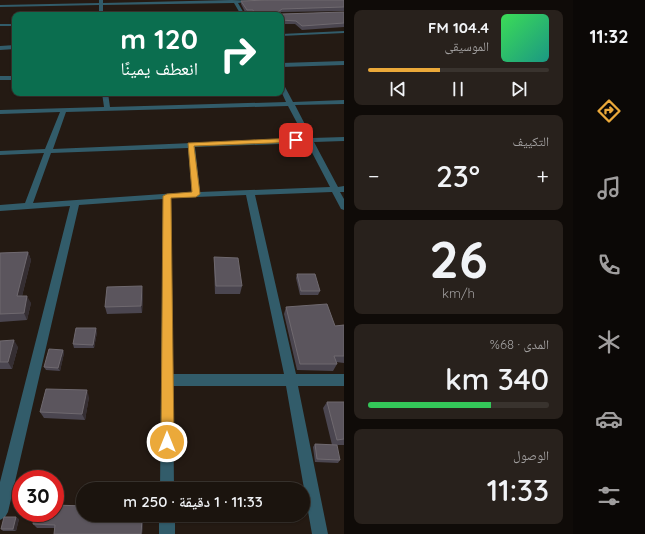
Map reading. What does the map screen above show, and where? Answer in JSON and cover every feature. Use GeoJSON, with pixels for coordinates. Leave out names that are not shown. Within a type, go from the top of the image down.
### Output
{"type":"FeatureCollection","features":[{"type":"Feature","properties":{"kind":"street"},"geometry":{"type":"LineString","coordinates":[[234,1],[241,12]]}},
{"type":"Feature","properties":{"kind":"street"},"geometry":{"type":"LineString","coordinates":[[0,6],[101,2],[258,1]]}},
{"type":"Feature","properties":{"kind":"street"},"geometry":{"type":"LineString","coordinates":[[0,26],[12,25]]}},
{"type":"Feature","properties":{"kind":"street"},"geometry":{"type":"LineString","coordinates":[[284,35],[344,32]]}},
{"type":"Feature","properties":{"kind":"street"},"geometry":{"type":"LineString","coordinates":[[0,48],[12,47]]}},
{"type":"Feature","properties":{"kind":"street"},"geometry":{"type":"LineString","coordinates":[[284,65],[344,62]]}},
{"type":"Feature","properties":{"kind":"street"},"geometry":{"type":"LineString","coordinates":[[0,78],[12,78]]}},
{"type":"Feature","properties":{"kind":"street"},"geometry":{"type":"LineString","coordinates":[[284,90],[310,140],[340,189],[344,207]]}},
{"type":"Feature","properties":{"kind":"street"},"geometry":{"type":"LineString","coordinates":[[105,96],[107,108]]}},
{"type":"Feature","properties":{"kind":"street"},"geometry":{"type":"LineString","coordinates":[[0,112],[344,102]]}},
{"type":"Feature","properties":{"kind":"street"},"geometry":{"type":"LineString","coordinates":[[28,206],[64,110]]}},
{"type":"Feature","properties":{"kind":"street"},"geometry":{"type":"LineString","coordinates":[[0,153],[344,139]]}},
{"type":"Feature","properties":{"kind":"street"},"geometry":{"type":"LineString","coordinates":[[191,145],[196,194]]}},
{"type":"Feature","properties":{"kind":"street"},"geometry":{"type":"LineString","coordinates":[[0,208],[196,194],[340,189]]}},
{"type":"Feature","properties":{"kind":"street"},"geometry":{"type":"LineString","coordinates":[[250,193],[291,380],[320,534]]}},
{"type":"Feature","properties":{"kind":"street"},"geometry":{"type":"LineString","coordinates":[[167,196],[167,482]]}},
{"type":"Feature","properties":{"kind":"street"},"geometry":{"type":"LineString","coordinates":[[0,512],[75,202]]}},
{"type":"Feature","properties":{"kind":"street"},"geometry":{"type":"LineString","coordinates":[[168,380],[344,380]]}},
{"type":"Feature","properties":{"kind":"street"},"geometry":{"type":"LineString","coordinates":[[167,522],[167,534]]}},
{"type":"Feature","properties":{"kind":"building"},"geometry":{"type":"Polygon","coordinates":[[[344,0],[344,7],[282,9],[278,12],[254,12],[253,10],[247,10],[241,1],[344,0]]]}},
{"type":"Feature","properties":{"kind":"building"},"geometry":{"type":"Polygon","coordinates":[[[344,12],[344,23],[302,26],[296,21],[284,20],[284,14],[344,12]]]}},
{"type":"Feature","properties":{"kind":"building"},"geometry":{"type":"Polygon","coordinates":[[[28,252],[17,296],[27,296],[24,313],[0,314],[0,253],[28,252]]]}},
{"type":"Feature","properties":{"kind":"building"},"geometry":{"type":"Polygon","coordinates":[[[214,257],[238,258],[242,286],[216,286],[214,257]]]}},
{"type":"Feature","properties":{"kind":"building"},"geometry":{"type":"Polygon","coordinates":[[[297,274],[315,274],[320,291],[301,291],[297,274]]]}},
{"type":"Feature","properties":{"kind":"building"},"geometry":{"type":"Polygon","coordinates":[[[142,286],[141,306],[105,307],[107,287],[142,286]]]}},
{"type":"Feature","properties":{"kind":"building"},"geometry":{"type":"Polygon","coordinates":[[[327,304],[335,326],[344,325],[344,356],[334,356],[337,364],[300,364],[286,307],[327,304]]]}},
{"type":"Feature","properties":{"kind":"building"},"geometry":{"type":"Polygon","coordinates":[[[76,328],[96,328],[93,345],[73,344],[76,328]]]}},
{"type":"Feature","properties":{"kind":"building"},"geometry":{"type":"Polygon","coordinates":[[[14,340],[8,362],[0,362],[0,341],[14,340]]]}},
{"type":"Feature","properties":{"kind":"building"},"geometry":{"type":"Polygon","coordinates":[[[49,349],[63,350],[58,368],[44,367],[49,349]]]}},
{"type":"Feature","properties":{"kind":"building"},"geometry":{"type":"Polygon","coordinates":[[[46,389],[87,390],[82,414],[40,412],[46,389]]]}},
{"type":"Feature","properties":{"kind":"building"},"geometry":{"type":"Polygon","coordinates":[[[327,402],[344,402],[344,439],[337,440],[327,402]]]}},
{"type":"Feature","properties":{"kind":"building"},"geometry":{"type":"Polygon","coordinates":[[[315,444],[337,445],[340,460],[317,459],[315,444]]]}},
{"type":"Feature","properties":{"kind":"building"},"geometry":{"type":"Polygon","coordinates":[[[64,505],[76,506],[76,522],[142,522],[141,534],[54,534],[55,525],[33,524],[33,522],[64,522],[64,505]]]}},
{"type":"Feature","properties":{"kind":"building"},"geometry":{"type":"Polygon","coordinates":[[[4,517],[12,517],[12,522],[15,522],[13,529],[1,529],[4,517]]]}},
{"type":"Feature","properties":{"kind":"route"},"geometry":{"type":"LineString","coordinates":[[167,442],[167,196],[196,194],[191,145],[296,140]]}}]}
